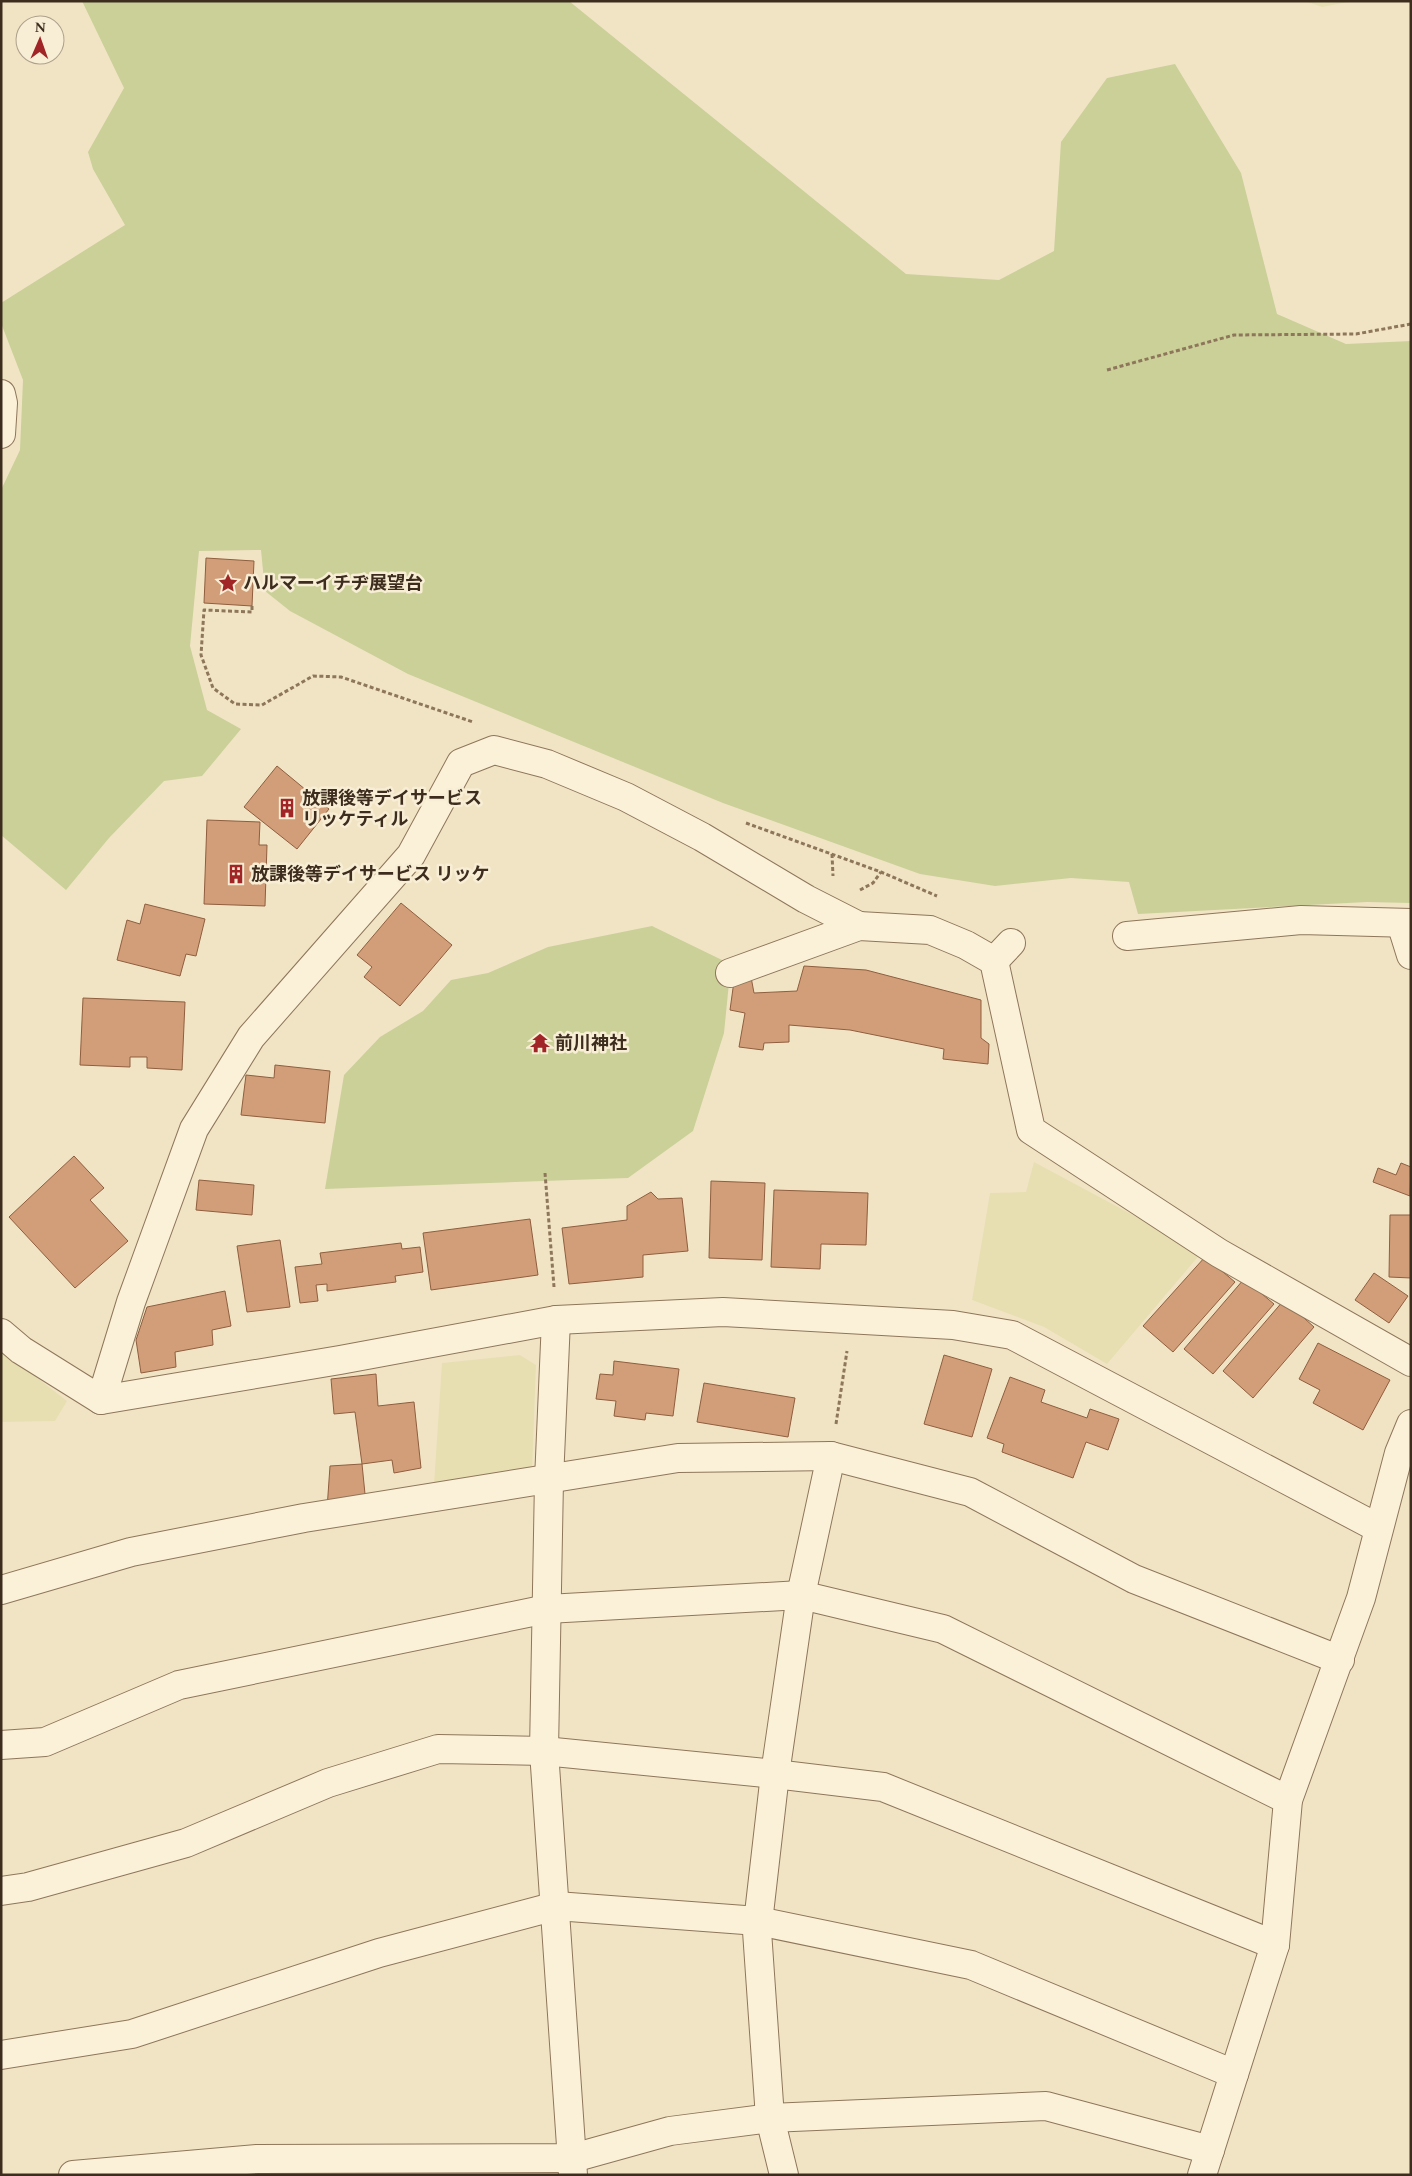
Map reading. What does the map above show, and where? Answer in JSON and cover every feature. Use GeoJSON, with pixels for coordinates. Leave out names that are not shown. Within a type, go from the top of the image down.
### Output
{"type":"FeatureCollection","features":[{"type":"Feature","properties":{"kind":"street"},"geometry":{"type":"LineString","coordinates":[[1,394],[3,403],[1,434]]}},
{"type":"Feature","properties":{"kind":"street"},"geometry":{"type":"LineString","coordinates":[[101,1400],[131,1302],[194,1130],[251,1037],[411,855],[461,764],[494,750],[547,764],[626,797],[702,837],[806,899],[859,926]]}},
{"type":"Feature","properties":{"kind":"street"},"geometry":{"type":"LineString","coordinates":[[1127,936],[1301,920],[1406,923],[1411,955]]}},
{"type":"Feature","properties":{"kind":"street"},"geometry":{"type":"LineString","coordinates":[[730,973],[859,926],[930,930],[966,945],[1003,952],[1031,1130],[1219,1253],[1411,1362]]}},
{"type":"Feature","properties":{"kind":"street"},"geometry":{"type":"LineString","coordinates":[[1,1333],[21,1350],[101,1400],[340,1360],[556,1320],[723,1312],[953,1325],[1012,1336],[1378,1528]]}},
{"type":"Feature","properties":{"kind":"street"},"geometry":{"type":"LineString","coordinates":[[556,1320],[549,1480],[544,1751],[573,2166]]}},
{"type":"Feature","properties":{"kind":"street"},"geometry":{"type":"LineString","coordinates":[[74,2175],[257,2159],[573,2166],[670,2131],[770,2118],[1046,2106],[1206,2162],[1275,1945],[1288,1800],[1361,1598],[1398,1453],[1411,1424]]}},
{"type":"Feature","properties":{"kind":"street"},"geometry":{"type":"LineString","coordinates":[[784,2175],[770,2118],[756,1931],[775,1774],[802,1596],[831,1456]]}},
{"type":"Feature","properties":{"kind":"street"},"geometry":{"type":"LineString","coordinates":[[1,1590],[131,1552],[304,1518],[678,1458],[831,1456],[970,1492],[1134,1579],[1340,1660]]}},
{"type":"Feature","properties":{"kind":"street"},"geometry":{"type":"LineString","coordinates":[[1,1745],[45,1742],[179,1685],[547,1609],[802,1596],[943,1629],[1288,1800]]}},
{"type":"Feature","properties":{"kind":"street"},"geometry":{"type":"LineString","coordinates":[[1,1891],[28,1886],[186,1842],[328,1783],[438,1749],[544,1751],[775,1774],[883,1787],[1275,1945]]}},
{"type":"Feature","properties":{"kind":"street"},"geometry":{"type":"LineString","coordinates":[[1,2055],[132,2034],[379,1953],[556,1906],[758,1921],[971,1965],[1234,2074]]}},
{"type":"Feature","properties":{"kind":"path"},"geometry":{"type":"LineString","coordinates":[[1107,370],[1234,335],[1356,334],[1411,324]]}},
{"type":"Feature","properties":{"kind":"path"},"geometry":{"type":"LineString","coordinates":[[204,610],[252,612],[252,606]]}},
{"type":"Feature","properties":{"kind":"path"},"geometry":{"type":"LineString","coordinates":[[832,854],[832,871],[836,883]]}},
{"type":"Feature","properties":{"kind":"path"},"geometry":{"type":"LineString","coordinates":[[853,890],[859,890],[873,883],[881,872]]}},
{"type":"Feature","properties":{"kind":"path"},"geometry":{"type":"LineString","coordinates":[[545,1173],[556,1320]]}},
{"type":"Feature","properties":{"kind":"path"},"geometry":{"type":"LineString","coordinates":[[831,1456],[852,1318]]}},
{"type":"Feature","properties":{"kind":"shaded area"},"geometry":{"type":"Polygon","coordinates":[[[1304,1],[1354,1],[1322,7],[1304,1]]]}},
{"type":"Feature","properties":{"kind":"shaded area"},"geometry":{"type":"Polygon","coordinates":[[[1034,1162],[1202,1252],[1107,1364],[1044,1327],[972,1300],[990,1193],[1026,1192],[1034,1162]]]}},
{"type":"Feature","properties":{"kind":"shaded area"},"geometry":{"type":"Polygon","coordinates":[[[1,1350],[67,1401],[55,1421],[1,1422],[1,1350]]]}},
{"type":"Feature","properties":{"kind":"shaded area"},"geometry":{"type":"Polygon","coordinates":[[[520,1355],[536,1365],[532,1473],[434,1484],[442,1363],[520,1355]]]}},
{"type":"Feature","properties":{"kind":"green space"},"geometry":{"type":"Polygon","coordinates":[[[82,1],[569,1],[906,274],[999,280],[1054,251],[1061,142],[1107,78],[1175,64],[1241,173],[1277,314],[1346,344],[1411,341],[1411,903],[1367,902],[1138,914],[1129,882],[1071,878],[995,886],[920,874],[723,803],[408,674],[290,611],[265,591],[261,550],[199,551],[190,646],[207,710],[241,729],[202,776],[164,781],[109,838],[66,890],[1,835],[1,490],[20,450],[23,380],[1,323],[1,303],[125,225],[93,169],[88,152],[124,88],[82,1]]]}},
{"type":"Feature","properties":{"kind":"green space"},"geometry":{"type":"Polygon","coordinates":[[[652,926],[722,960],[730,973],[724,1033],[693,1131],[628,1178],[325,1189],[344,1075],[380,1037],[423,1011],[451,980],[488,973],[548,947],[652,926]]]}},
{"type":"Feature","properties":{"kind":"building"},"geometry":{"type":"Polygon","coordinates":[[[206,558],[254,561],[252,606],[204,603],[206,558]]]}},
{"type":"Feature","properties":{"kind":"building","name":"放課後等デイサービス リッケティル"},"geometry":{"type":"Polygon","coordinates":[[[277,766],[329,809],[297,849],[244,807],[277,766]]]}},
{"type":"Feature","properties":{"kind":"building","name":"放課後等デイサービス リッケ"},"geometry":{"type":"Polygon","coordinates":[[[207,820],[260,822],[259,845],[267,845],[265,906],[204,904],[207,820]]]}},
{"type":"Feature","properties":{"kind":"building"},"geometry":{"type":"Polygon","coordinates":[[[401,903],[452,945],[400,1006],[364,977],[372,967],[357,955],[401,903]]]}},
{"type":"Feature","properties":{"kind":"building"},"geometry":{"type":"Polygon","coordinates":[[[145,904],[205,919],[196,956],[186,954],[180,976],[117,960],[127,920],[140,924],[145,904]]]}},
{"type":"Feature","properties":{"kind":"building"},"geometry":{"type":"Polygon","coordinates":[[[804,966],[866,970],[981,1000],[981,1038],[989,1044],[988,1064],[943,1059],[944,1049],[850,1030],[789,1025],[789,1042],[764,1043],[763,1050],[739,1047],[745,1013],[730,1010],[734,981],[751,977],[754,993],[797,991],[804,966]]]}},
{"type":"Feature","properties":{"kind":"building"},"geometry":{"type":"Polygon","coordinates":[[[83,998],[185,1002],[182,1070],[147,1068],[147,1057],[130,1057],[130,1067],[80,1065],[83,998]]]}},
{"type":"Feature","properties":{"kind":"building"},"geometry":{"type":"Polygon","coordinates":[[[275,1065],[330,1071],[325,1123],[241,1115],[246,1075],[274,1078],[275,1065]]]}},
{"type":"Feature","properties":{"kind":"building"},"geometry":{"type":"Polygon","coordinates":[[[74,1156],[104,1188],[90,1200],[128,1241],[75,1288],[9,1217],[74,1156]]]}},
{"type":"Feature","properties":{"kind":"building"},"geometry":{"type":"Polygon","coordinates":[[[1401,1163],[1411,1167],[1410,1196],[1373,1182],[1378,1168],[1396,1175],[1401,1163]]]}},
{"type":"Feature","properties":{"kind":"building"},"geometry":{"type":"Polygon","coordinates":[[[199,1180],[254,1185],[252,1215],[196,1210],[199,1180]]]}},
{"type":"Feature","properties":{"kind":"building"},"geometry":{"type":"Polygon","coordinates":[[[711,1181],[765,1183],[762,1260],[709,1258],[711,1181]]]}},
{"type":"Feature","properties":{"kind":"building"},"geometry":{"type":"Polygon","coordinates":[[[774,1190],[868,1193],[866,1245],[821,1244],[820,1269],[771,1267],[774,1190]]]}},
{"type":"Feature","properties":{"kind":"building"},"geometry":{"type":"Polygon","coordinates":[[[651,1192],[658,1199],[682,1198],[688,1251],[643,1255],[643,1277],[569,1284],[562,1228],[627,1220],[627,1206],[651,1192]]]}},
{"type":"Feature","properties":{"kind":"building"},"geometry":{"type":"Polygon","coordinates":[[[1390,1215],[1411,1215],[1411,1278],[1389,1277],[1390,1215]]]}},
{"type":"Feature","properties":{"kind":"building"},"geometry":{"type":"Polygon","coordinates":[[[530,1219],[538,1275],[431,1290],[423,1233],[530,1219]]]}},
{"type":"Feature","properties":{"kind":"building"},"geometry":{"type":"Polygon","coordinates":[[[280,1240],[290,1307],[247,1312],[237,1246],[280,1240]]]}},
{"type":"Feature","properties":{"kind":"building"},"geometry":{"type":"Polygon","coordinates":[[[401,1243],[402,1249],[420,1247],[423,1272],[395,1276],[396,1282],[327,1291],[327,1284],[316,1285],[318,1301],[300,1303],[295,1267],[322,1264],[320,1253],[401,1243]]]}},
{"type":"Feature","properties":{"kind":"building"},"geometry":{"type":"Polygon","coordinates":[[[1205,1257],[1235,1282],[1173,1352],[1143,1326],[1205,1257]]]}},
{"type":"Feature","properties":{"kind":"building"},"geometry":{"type":"Polygon","coordinates":[[[1374,1273],[1408,1296],[1389,1323],[1355,1300],[1374,1273]]]}},
{"type":"Feature","properties":{"kind":"building"},"geometry":{"type":"Polygon","coordinates":[[[1244,1279],[1274,1304],[1213,1374],[1184,1349],[1244,1279]]]}},
{"type":"Feature","properties":{"kind":"building"},"geometry":{"type":"Polygon","coordinates":[[[225,1291],[231,1326],[212,1330],[213,1345],[175,1352],[176,1367],[141,1373],[136,1340],[147,1307],[225,1291]]]}},
{"type":"Feature","properties":{"kind":"building"},"geometry":{"type":"Polygon","coordinates":[[[1284,1300],[1314,1327],[1253,1398],[1223,1371],[1284,1300]]]}},
{"type":"Feature","properties":{"kind":"building"},"geometry":{"type":"Polygon","coordinates":[[[1318,1343],[1390,1380],[1363,1430],[1313,1403],[1320,1390],[1299,1379],[1318,1343]]]}},
{"type":"Feature","properties":{"kind":"building"},"geometry":{"type":"Polygon","coordinates":[[[944,1355],[992,1369],[972,1437],[924,1424],[944,1355]]]}},
{"type":"Feature","properties":{"kind":"building"},"geometry":{"type":"Polygon","coordinates":[[[614,1361],[679,1369],[673,1416],[646,1413],[645,1420],[614,1416],[616,1401],[596,1399],[600,1374],[613,1375],[614,1361]]]}},
{"type":"Feature","properties":{"kind":"building"},"geometry":{"type":"Polygon","coordinates":[[[376,1374],[378,1406],[414,1402],[421,1468],[394,1473],[392,1460],[362,1464],[355,1412],[334,1414],[331,1379],[376,1374]]]}},
{"type":"Feature","properties":{"kind":"building"},"geometry":{"type":"Polygon","coordinates":[[[1010,1377],[1045,1390],[1041,1402],[1087,1418],[1090,1409],[1119,1419],[1108,1450],[1086,1442],[1073,1478],[1002,1452],[1004,1444],[987,1438],[1010,1377]]]}},
{"type":"Feature","properties":{"kind":"building"},"geometry":{"type":"Polygon","coordinates":[[[704,1383],[795,1398],[788,1437],[697,1422],[704,1383]]]}},
{"type":"Feature","properties":{"kind":"building"},"geometry":{"type":"Polygon","coordinates":[[[362,1464],[366,1504],[327,1509],[330,1466],[362,1464]]]}},
{"type":"Feature","properties":{"kind":"place","name":"ハルマーイチヂ展望台"},"geometry":{"type":"Point","coordinates":[228,583]}},
{"type":"Feature","properties":{"kind":"place","name":"放課後等デイサービス リッケティル"},"geometry":{"type":"Point","coordinates":[287,808]}},
{"type":"Feature","properties":{"kind":"place","name":"放課後等デイサービス リッケ"},"geometry":{"type":"Point","coordinates":[236,874]}},
{"type":"Feature","properties":{"kind":"place","name":"前川神社"},"geometry":{"type":"Point","coordinates":[540,1043]}}]}
